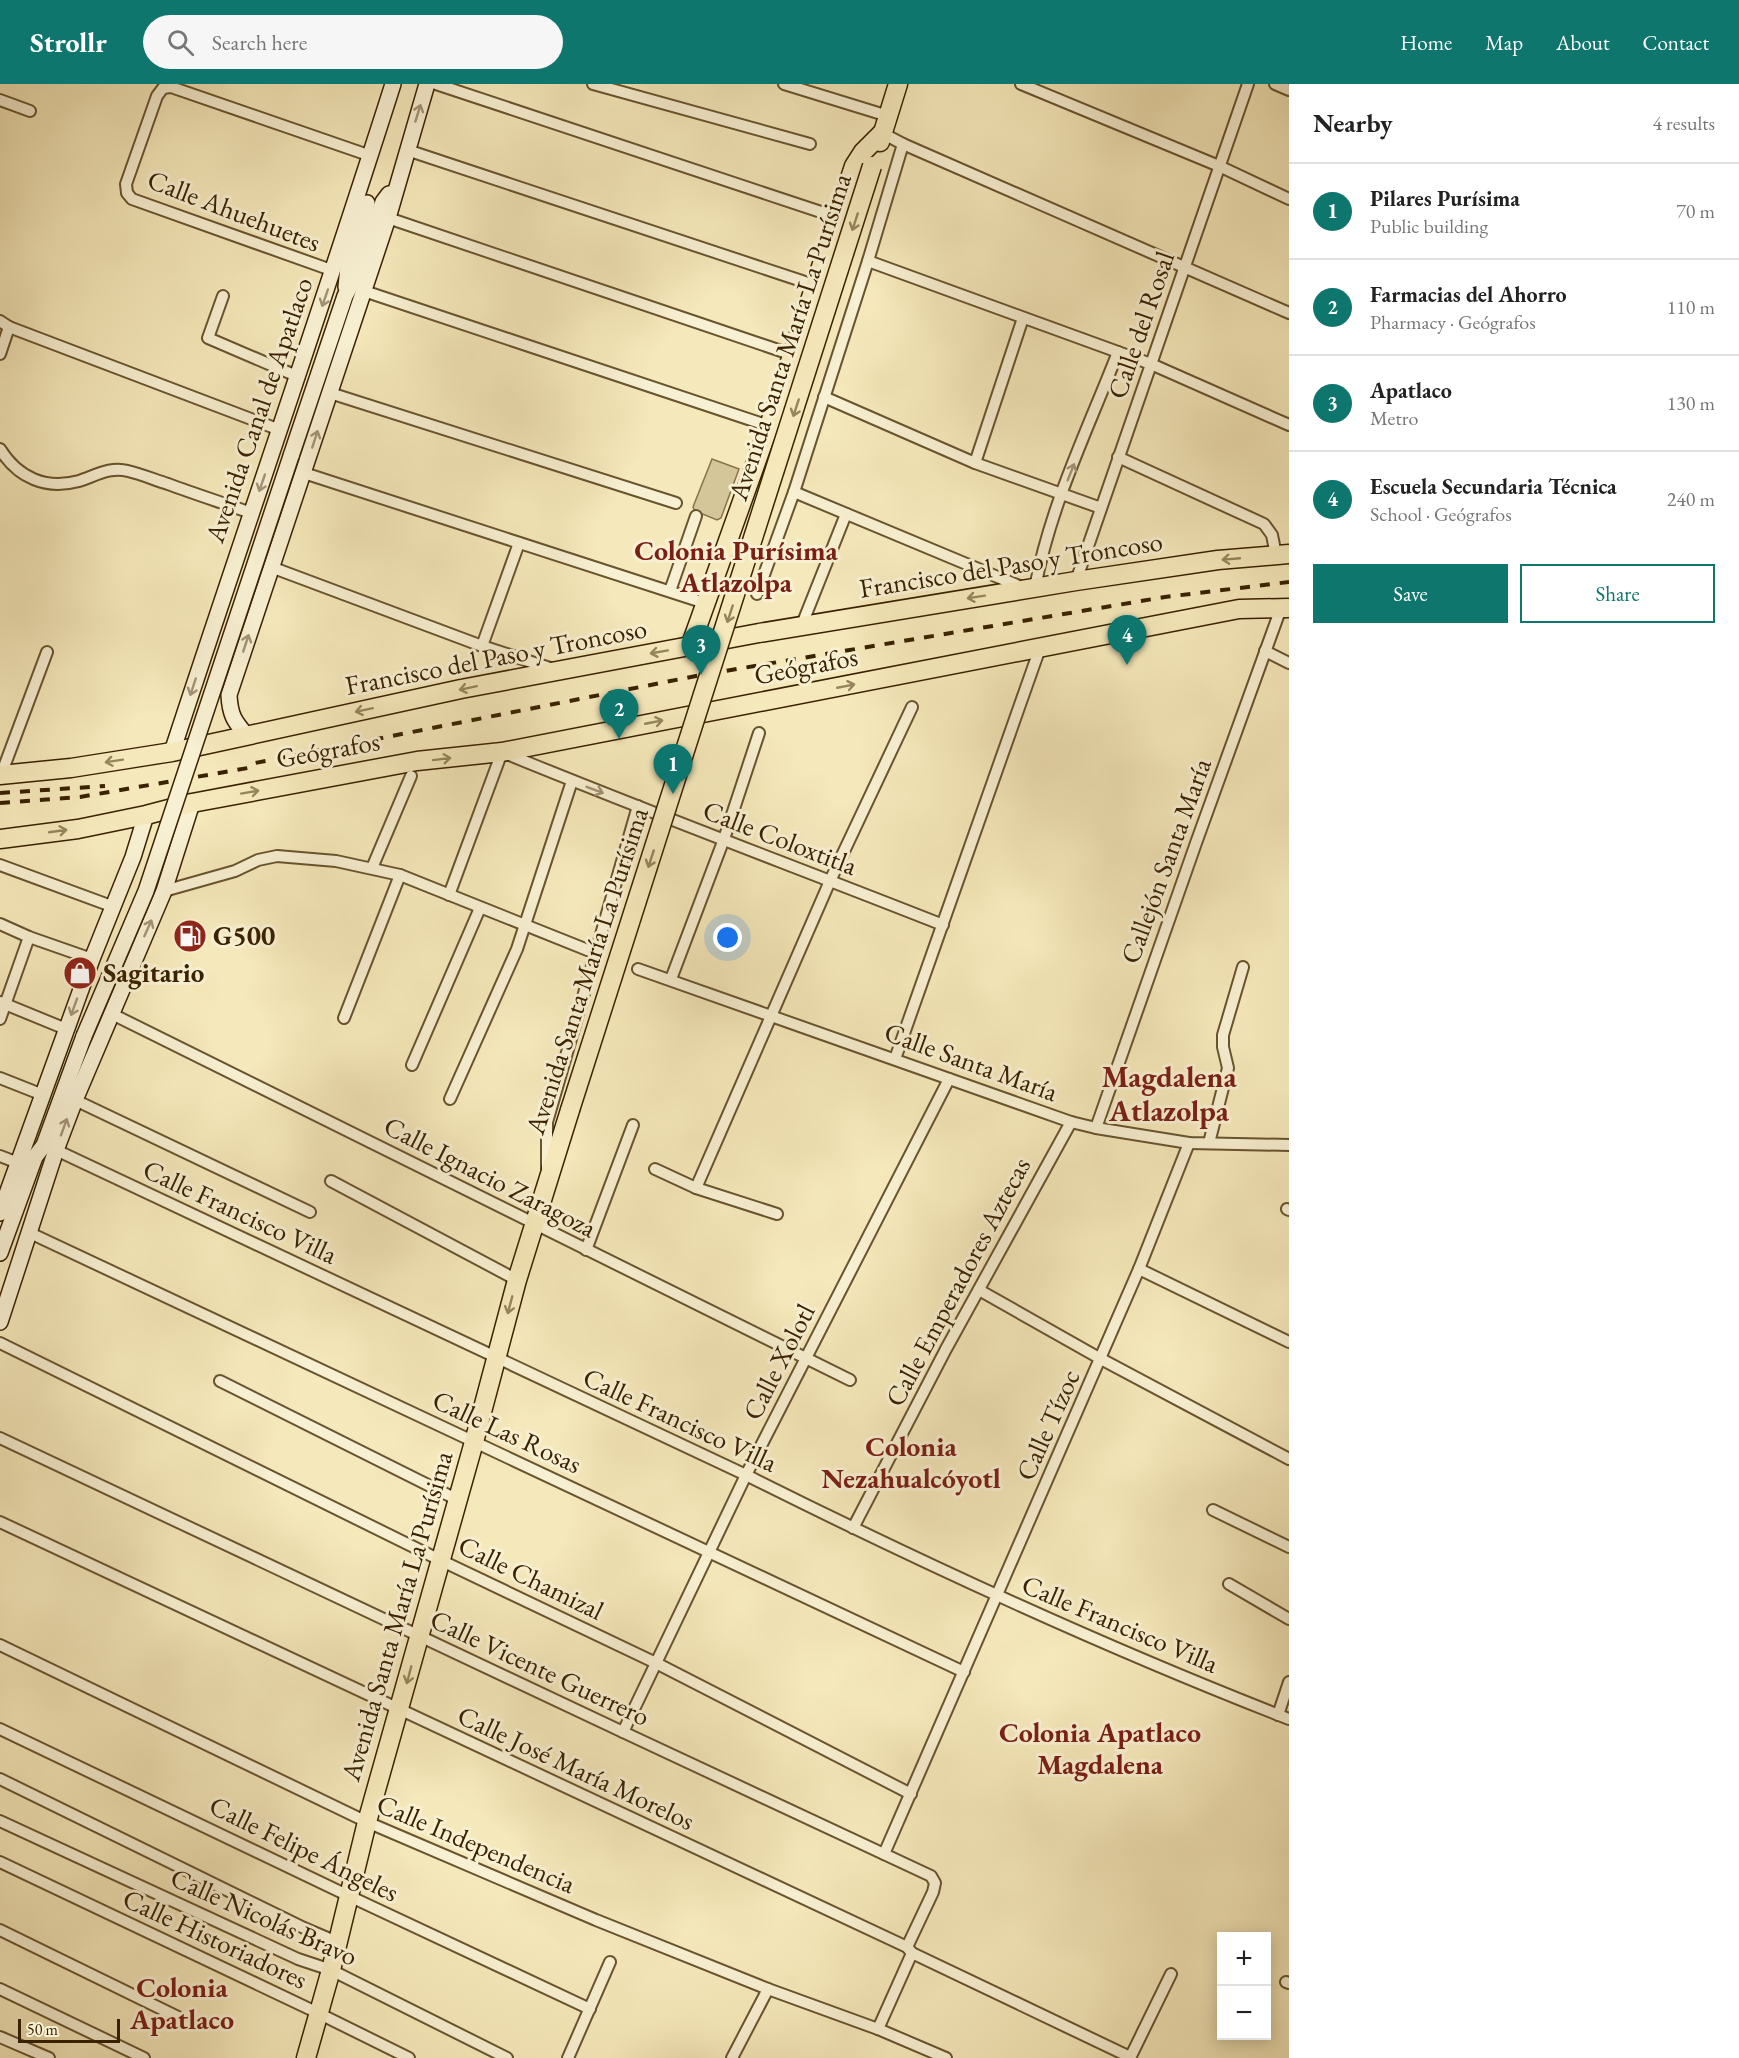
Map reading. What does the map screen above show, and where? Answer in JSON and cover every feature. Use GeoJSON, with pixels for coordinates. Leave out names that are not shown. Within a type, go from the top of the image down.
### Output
{"type":"FeatureCollection","features":[{"type":"Feature","properties":{"kind":"main road","name":"Avenida Santa María La Purísima"},"geometry":{"type":"LineString","coordinates":[[306,2058],[331,1970],[367,1822],[458,1500],[517,1280],[898,84]]}},
{"type":"Feature","properties":{"kind":"main road"},"geometry":{"type":"LineString","coordinates":[[690,647],[769,426],[854,166],[885,124]]}},
{"type":"Feature","properties":{"kind":"main road","name":"Francisco del Paso y Troncoso"},"geometry":{"type":"LineString","coordinates":[[0,775],[71,768],[172,752],[555,670],[801,627],[1076,581],[1218,560],[1282,554]]}},
{"type":"Feature","properties":{"kind":"main road","name":"Geógrafos"},"geometry":{"type":"LineString","coordinates":[[192,803],[417,761],[502,752],[1239,609],[1285,608]]}},
{"type":"Feature","properties":{"kind":"main road"},"geometry":{"type":"LineString","coordinates":[[0,839],[78,829],[192,803]]}},
{"type":"Feature","properties":{"kind":"street","name":"Avenida Canal de Apatlaco"},"geometry":{"type":"LineString","coordinates":[[172,752],[334,271],[393,84]]}},
{"type":"Feature","properties":{"kind":"street"},"geometry":{"type":"LineString","coordinates":[[247,736],[230,712],[229,694],[388,218],[427,84]]}},
{"type":"Feature","properties":{"kind":"street"},"geometry":{"type":"LineString","coordinates":[[436,84],[836,217]]}},
{"type":"Feature","properties":{"kind":"street"},"geometry":{"type":"LineString","coordinates":[[593,84],[810,144]]}},
{"type":"Feature","properties":{"kind":"street"},"geometry":{"type":"LineString","coordinates":[[784,84],[885,124],[903,144],[1289,313]]}},
{"type":"Feature","properties":{"kind":"street"},"geometry":{"type":"LineString","coordinates":[[1021,84],[1219,166],[1289,199]]}},
{"type":"Feature","properties":{"kind":"street","name":"Calle del Rosal"},"geometry":{"type":"LineString","coordinates":[[1076,581],[1248,84]]}},
{"type":"Feature","properties":{"kind":"street"},"geometry":{"type":"LineString","coordinates":[[1275,84],[1289,90]]}},
{"type":"Feature","properties":{"kind":"street","name":"Calle Ahuehuetes"},"geometry":{"type":"LineString","coordinates":[[334,271],[132,199],[127,193],[126,184],[158,96],[163,88],[171,87],[370,159]]}},
{"type":"Feature","properties":{"kind":"street"},"geometry":{"type":"LineString","coordinates":[[0,100],[30,111]]}},
{"type":"Feature","properties":{"kind":"street"},"geometry":{"type":"LineString","coordinates":[[757,594],[794,492],[903,144]]}},
{"type":"Feature","properties":{"kind":"street"},"geometry":{"type":"LineString","coordinates":[[407,150],[814,285]]}},
{"type":"Feature","properties":{"kind":"street"},"geometry":{"type":"LineString","coordinates":[[345,296],[348,267],[373,180],[370,159]]}},
{"type":"Feature","properties":{"kind":"street"},"geometry":{"type":"LineString","coordinates":[[0,1322],[30,1233],[50,1148],[84,1036],[146,891],[345,296],[358,269],[382,202],[398,183]]}},
{"type":"Feature","properties":{"kind":"street"},"geometry":{"type":"LineString","coordinates":[[388,218],[793,355]]}},
{"type":"Feature","properties":{"kind":"street"},"geometry":{"type":"LineString","coordinates":[[868,261],[1151,364],[1289,425]]}},
{"type":"Feature","properties":{"kind":"street"},"geometry":{"type":"LineString","coordinates":[[364,291],[769,426]]}},
{"type":"Feature","properties":{"kind":"street"},"geometry":{"type":"LineString","coordinates":[[223,296],[208,338],[298,377]]}},
{"type":"Feature","properties":{"kind":"street"},"geometry":{"type":"LineString","coordinates":[[975,463],[1023,318]]}},
{"type":"Feature","properties":{"kind":"street"},"geometry":{"type":"LineString","coordinates":[[0,354],[4,324],[280,430]]}},
{"type":"Feature","properties":{"kind":"street"},"geometry":{"type":"LineString","coordinates":[[794,492],[1031,588],[1062,495],[1118,352]]}},
{"type":"Feature","properties":{"kind":"street"},"geometry":{"type":"LineString","coordinates":[[330,393],[676,503]]}},
{"type":"Feature","properties":{"kind":"street"},"geometry":{"type":"LineString","coordinates":[[824,397],[975,463],[1101,508]]}},
{"type":"Feature","properties":{"kind":"street"},"geometry":{"type":"LineString","coordinates":[[0,449],[6,459],[25,476],[46,482],[62,484],[99,472],[126,470],[251,513]]}},
{"type":"Feature","properties":{"kind":"street"},"geometry":{"type":"LineString","coordinates":[[1118,457],[1264,525],[1282,554]]}},
{"type":"Feature","properties":{"kind":"street"},"geometry":{"type":"LineString","coordinates":[[304,472],[705,603]]}},
{"type":"Feature","properties":{"kind":"street"},"geometry":{"type":"LineString","coordinates":[[801,627],[846,514]]}},
{"type":"Feature","properties":{"kind":"street"},"geometry":{"type":"LineString","coordinates":[[670,591],[696,516]]}},
{"type":"Feature","properties":{"kind":"street"},"geometry":{"type":"LineString","coordinates":[[482,646],[519,543]]}},
{"type":"Feature","properties":{"kind":"street"},"geometry":{"type":"LineString","coordinates":[[271,567],[482,646],[555,670]]}},
{"type":"Feature","properties":{"kind":"street","name":"Callejón Santa María"},"geometry":{"type":"LineString","coordinates":[[1096,1128],[1265,651],[1285,608]]}},
{"type":"Feature","properties":{"kind":"street"},"geometry":{"type":"LineString","coordinates":[[895,1059],[1040,648]]}},
{"type":"Feature","properties":{"kind":"street"},"geometry":{"type":"LineString","coordinates":[[1265,651],[1289,663]]}},
{"type":"Feature","properties":{"kind":"street"},"geometry":{"type":"LineString","coordinates":[[0,775],[47,652]]}},
{"type":"Feature","properties":{"kind":"street"},"geometry":{"type":"LineString","coordinates":[[202,659],[217,671],[226,672],[238,665]]}},
{"type":"Feature","properties":{"kind":"street"},"geometry":{"type":"LineString","coordinates":[[696,1188],[830,881],[912,707]]}},
{"type":"Feature","properties":{"kind":"street"},"geometry":{"type":"LineString","coordinates":[[671,980],[724,839],[759,733]]}},
{"type":"Feature","properties":{"kind":"street"},"geometry":{"type":"LineString","coordinates":[[448,895],[502,752]]}},
{"type":"Feature","properties":{"kind":"street","name":"Calle Coloxtitla"},"geometry":{"type":"LineString","coordinates":[[502,752],[685,826],[724,839],[943,925]]}},
{"type":"Feature","properties":{"kind":"street"},"geometry":{"type":"LineString","coordinates":[[372,868],[411,776]]}},
{"type":"Feature","properties":{"kind":"street"},"geometry":{"type":"LineString","coordinates":[[450,1099],[512,960],[572,781]]}},
{"type":"Feature","properties":{"kind":"street"},"geometry":{"type":"LineString","coordinates":[[14,1279],[16,1248],[44,1159],[75,1100],[166,885],[192,803]]}},
{"type":"Feature","properties":{"kind":"street","name":"Avenida Santa María La Purísima"},"geometry":{"type":"LineString","coordinates":[[546,1189],[547,1122],[638,806]]}},
{"type":"Feature","properties":{"kind":"street"},"geometry":{"type":"LineString","coordinates":[[0,1213],[92,959],[133,857],[146,815]]}},
{"type":"Feature","properties":{"kind":"street"},"geometry":{"type":"LineString","coordinates":[[133,857],[145,852],[154,855],[165,867],[166,885]]}},
{"type":"Feature","properties":{"kind":"street"},"geometry":{"type":"LineString","coordinates":[[166,885],[216,877],[258,860],[278,856],[336,861],[400,875],[595,953]]}},
{"type":"Feature","properties":{"kind":"street"},"geometry":{"type":"LineString","coordinates":[[0,865],[114,907]]}},
{"type":"Feature","properties":{"kind":"street"},"geometry":{"type":"LineString","coordinates":[[344,1018],[400,875]]}},
{"type":"Feature","properties":{"kind":"street"},"geometry":{"type":"LineString","coordinates":[[412,1065],[480,908]]}},
{"type":"Feature","properties":{"kind":"street"},"geometry":{"type":"LineString","coordinates":[[0,924],[29,937],[92,959]]}},
{"type":"Feature","properties":{"kind":"street"},"geometry":{"type":"LineString","coordinates":[[0,1018],[3,1003],[29,937]]}},
{"type":"Feature","properties":{"kind":"street"},"geometry":{"type":"LineString","coordinates":[[1209,1143],[1228,1068],[1223,1035],[1244,967]]}},
{"type":"Feature","properties":{"kind":"street","name":"Calle Santa María"},"geometry":{"type":"LineString","coordinates":[[643,970],[1071,1122],[1189,1143],[1289,1145]]}},
{"type":"Feature","properties":{"kind":"street"},"geometry":{"type":"LineString","coordinates":[[3,1003],[66,1029]]}},
{"type":"Feature","properties":{"kind":"street","name":"Calle Ignacio Zaragoza"},"geometry":{"type":"LineString","coordinates":[[110,1013],[850,1380]]}},
{"type":"Feature","properties":{"kind":"street"},"geometry":{"type":"LineString","coordinates":[[0,1078],[43,1095]]}},
{"type":"Feature","properties":{"kind":"street","name":"Calle Xolotl"},"geometry":{"type":"LineString","coordinates":[[623,1732],[746,1475],[950,1079]]}},
{"type":"Feature","properties":{"kind":"street"},"geometry":{"type":"LineString","coordinates":[[75,1100],[310,1212]]}},
{"type":"Feature","properties":{"kind":"street","name":"Calle Emperadores Aztecas"},"geometry":{"type":"LineString","coordinates":[[853,1528],[946,1349],[1071,1122]]}},
{"type":"Feature","properties":{"kind":"street"},"geometry":{"type":"LineString","coordinates":[[586,1250],[633,1125]]}},
{"type":"Feature","properties":{"kind":"street","name":"Calle Tízoc"},"geometry":{"type":"LineString","coordinates":[[884,1854],[1101,1359],[1189,1143]]}},
{"type":"Feature","properties":{"kind":"street"},"geometry":{"type":"LineString","coordinates":[[0,1253],[35,1157],[50,1148]]}},
{"type":"Feature","properties":{"kind":"street","name":"Calle Francisco Villa"},"geometry":{"type":"LineString","coordinates":[[50,1148],[998,1596],[1156,1665],[1284,1717]]}},
{"type":"Feature","properties":{"kind":"street"},"geometry":{"type":"LineString","coordinates":[[0,1156],[18,1163]]}},
{"type":"Feature","properties":{"kind":"street"},"geometry":{"type":"LineString","coordinates":[[655,1169],[696,1188],[777,1214]]}},
{"type":"Feature","properties":{"kind":"street"},"geometry":{"type":"LineString","coordinates":[[330,1181],[517,1280]]}},
{"type":"Feature","properties":{"kind":"street","name":"Calle Las Rosas"},"geometry":{"type":"LineString","coordinates":[[30,1233],[964,1672]]}},
{"type":"Feature","properties":{"kind":"street"},"geometry":{"type":"LineString","coordinates":[[1139,1269],[1289,1342]]}},
{"type":"Feature","properties":{"kind":"street"},"geometry":{"type":"LineString","coordinates":[[979,1290],[1101,1359],[1289,1459]]}},
{"type":"Feature","properties":{"kind":"street","name":"Calle Chamizal"},"geometry":{"type":"LineString","coordinates":[[0,1343],[440,1560],[656,1663],[911,1794]]}},
{"type":"Feature","properties":{"kind":"street"},"geometry":{"type":"LineString","coordinates":[[220,1381],[458,1500]]}},
{"type":"Feature","properties":{"kind":"street","name":"Calle Vicente Guerrero"},"geometry":{"type":"LineString","coordinates":[[0,1438],[931,1876],[935,1883],[933,1892],[910,1950]]}},
{"type":"Feature","properties":{"kind":"street"},"geometry":{"type":"LineString","coordinates":[[1213,1510],[1289,1547]]}},
{"type":"Feature","properties":{"kind":"street","name":"Calle José María Morelos"},"geometry":{"type":"LineString","coordinates":[[0,1522],[910,1950],[1130,2058]]}},
{"type":"Feature","properties":{"kind":"street"},"geometry":{"type":"LineString","coordinates":[[1229,1584],[1289,1619]]}},
{"type":"Feature","properties":{"kind":"street","name":"Calle Independencia"},"geometry":{"type":"LineString","coordinates":[[0,1645],[367,1822],[596,1920],[768,1989],[878,2029],[946,2058]]}},
{"type":"Feature","properties":{"kind":"street"},"geometry":{"type":"LineString","coordinates":[[1284,1717],[1289,1683]]}},
{"type":"Feature","properties":{"kind":"street","name":"Calle Felipe Ángeles"},"geometry":{"type":"LineString","coordinates":[[0,1728],[590,2009]]}},
{"type":"Feature","properties":{"kind":"street"},"geometry":{"type":"LineString","coordinates":[[0,1779],[337,1942]]}},
{"type":"Feature","properties":{"kind":"street","name":"Calle Nicolás Bravo"},"geometry":{"type":"LineString","coordinates":[[0,1821],[298,1959],[331,1970],[507,2058]]}},
{"type":"Feature","properties":{"kind":"street","name":"Calle Historiadores"},"geometry":{"type":"LineString","coordinates":[[0,1862],[409,2058]]}},
{"type":"Feature","properties":{"kind":"street"},"geometry":{"type":"LineString","coordinates":[[0,1930],[178,2018]]}},
{"type":"Feature","properties":{"kind":"street"},"geometry":{"type":"LineString","coordinates":[[878,2029],[910,1950]]}},
{"type":"Feature","properties":{"kind":"street"},"geometry":{"type":"LineString","coordinates":[[568,2058],[610,1962]]}},
{"type":"Feature","properties":{"kind":"street"},"geometry":{"type":"LineString","coordinates":[[1130,2058],[1171,1974]]}},
{"type":"Feature","properties":{"kind":"street"},"geometry":{"type":"LineString","coordinates":[[0,1989],[144,2058]]}},
{"type":"Feature","properties":{"kind":"street"},"geometry":{"type":"LineString","coordinates":[[732,2058],[768,1989]]}},
{"type":"Feature","properties":{"kind":"street"},"geometry":{"type":"LineString","coordinates":[[0,2037],[49,2058]]}},
{"type":"Feature","properties":{"kind":"shaded area"},"geometry":{"type":"Polygon","coordinates":[[[712,459],[739,469],[721,518],[717,520],[695,511],[693,507],[712,459]]]}},
{"type":"Feature","properties":{"kind":"railway"},"geometry":{"type":"LineString","coordinates":[[0,803],[80,797],[248,768],[255,763],[701,675],[1165,597],[1289,582]]}},
{"type":"Feature","properties":{"kind":"railway"},"geometry":{"type":"LineString","coordinates":[[0,793],[105,786]]}},
{"type":"Feature","properties":{"kind":"place","name":"Escuela Secundaria Técnica"},"geometry":{"type":"Point","coordinates":[1127,665]}},
{"type":"Feature","properties":{"kind":"place","name":"Apatlaco"},"geometry":{"type":"Point","coordinates":[701,675]}},
{"type":"Feature","properties":{"kind":"place","name":"Farmacias del Ahorro"},"geometry":{"type":"Point","coordinates":[619,739]}},
{"type":"Feature","properties":{"kind":"place","name":"Pilares Purísima"},"geometry":{"type":"Point","coordinates":[673,794]}},
{"type":"Feature","properties":{"kind":"place","name":"G500"},"geometry":{"type":"Point","coordinates":[190,936]}},
{"type":"Feature","properties":{"kind":"place","name":"Sagitario"},"geometry":{"type":"Point","coordinates":[80,973]}},
{"type":"Feature","properties":{"kind":"district","name":"Colonia Purísima Atlazolpa"},"geometry":{"type":"Point","coordinates":[736,566]}},
{"type":"Feature","properties":{"kind":"district","name":"Magdalena Atlazolpa"},"geometry":{"type":"Point","coordinates":[1169,1094]}},
{"type":"Feature","properties":{"kind":"district","name":"Colonia Nezahualcóyotl"},"geometry":{"type":"Point","coordinates":[911,1462]}},
{"type":"Feature","properties":{"kind":"district","name":"Colonia Apatlaco Magdalena"},"geometry":{"type":"Point","coordinates":[1100,1748]}},
{"type":"Feature","properties":{"kind":"district","name":"Colonia Apatlaco"},"geometry":{"type":"Point","coordinates":[182,2003]}}]}
